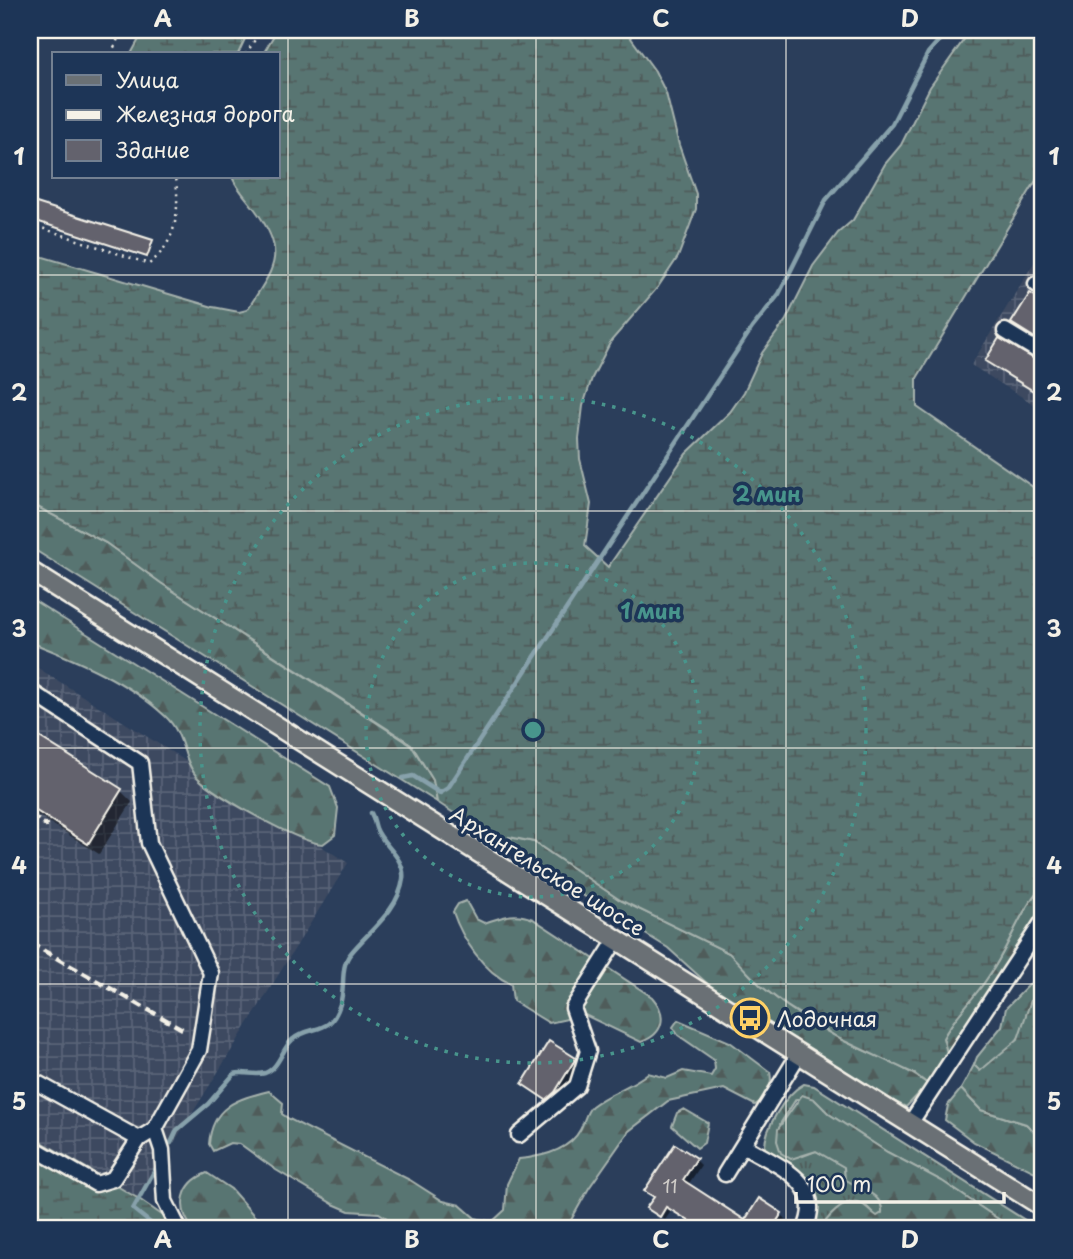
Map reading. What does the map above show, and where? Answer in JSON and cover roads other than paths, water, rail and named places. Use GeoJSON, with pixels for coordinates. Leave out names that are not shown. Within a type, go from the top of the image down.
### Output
{"type":"FeatureCollection","features":[{"type":"Feature","properties":{"kind":"main road","name":"Архангельское шоссе"},"geometry":{"type":"LineString","coordinates":[[30,571],[1043,1207]]}},
{"type":"Feature","properties":{"kind":"lane"},"geometry":{"type":"LineString","coordinates":[[1005,331],[1043,354]]}},
{"type":"Feature","properties":{"kind":"lane"},"geometry":{"type":"LineString","coordinates":[[30,691],[140,763],[149,843],[211,973],[199,1050],[155,1129],[139,1139],[113,1179],[96,1184],[30,1146]]}},
{"type":"Feature","properties":{"kind":"lane"},"geometry":{"type":"LineString","coordinates":[[911,1122],[1043,921]]}},
{"type":"Feature","properties":{"kind":"lane"},"geometry":{"type":"LineString","coordinates":[[519,1135],[577,1086],[588,1051],[573,1009],[616,940]]}},
{"type":"Feature","properties":{"kind":"lane"},"geometry":{"type":"LineString","coordinates":[[725,1174],[799,1054]]}},
{"type":"Feature","properties":{"kind":"lane"},"geometry":{"type":"LineString","coordinates":[[30,1079],[139,1139]]}},
{"type":"Feature","properties":{"kind":"lane"},"geometry":{"type":"LineString","coordinates":[[155,1129],[162,1150],[165,1201],[178,1229]]}},
{"type":"Feature","properties":{"kind":"lane"},"geometry":{"type":"LineString","coordinates":[[743,1145],[801,1181],[812,1203],[806,1229]]}},
{"type":"Feature","properties":{"kind":"waterway"},"geometry":{"type":"LineString","coordinates":[[403,778],[413,776],[440,793],[448,788],[752,328],[779,294],[826,200],[892,124],[928,53],[948,30]]}},
{"type":"Feature","properties":{"kind":"waterway"},"geometry":{"type":"LineString","coordinates":[[171,1143],[177,1130],[208,1104],[234,1074],[261,1074],[270,1071],[292,1040],[326,1025],[336,1014],[342,998],[347,959],[390,910],[403,879],[401,865],[379,834],[371,813]]}},
{"type":"Feature","properties":{"kind":"waterway"},"geometry":{"type":"LineString","coordinates":[[156,1168],[133,1209],[158,1229]]}},
{"type":"Feature","properties":{"kind":"railway"},"geometry":{"type":"LineString","coordinates":[[30,815],[48,826]]}},
{"type":"Feature","properties":{"kind":"railway"},"geometry":{"type":"LineString","coordinates":[[30,943],[184,1030]]}},
{"type":"Feature","properties":{"kind":"place","name":"Лодочная"},"geometry":{"type":"Point","coordinates":[750,1018]}}]}
